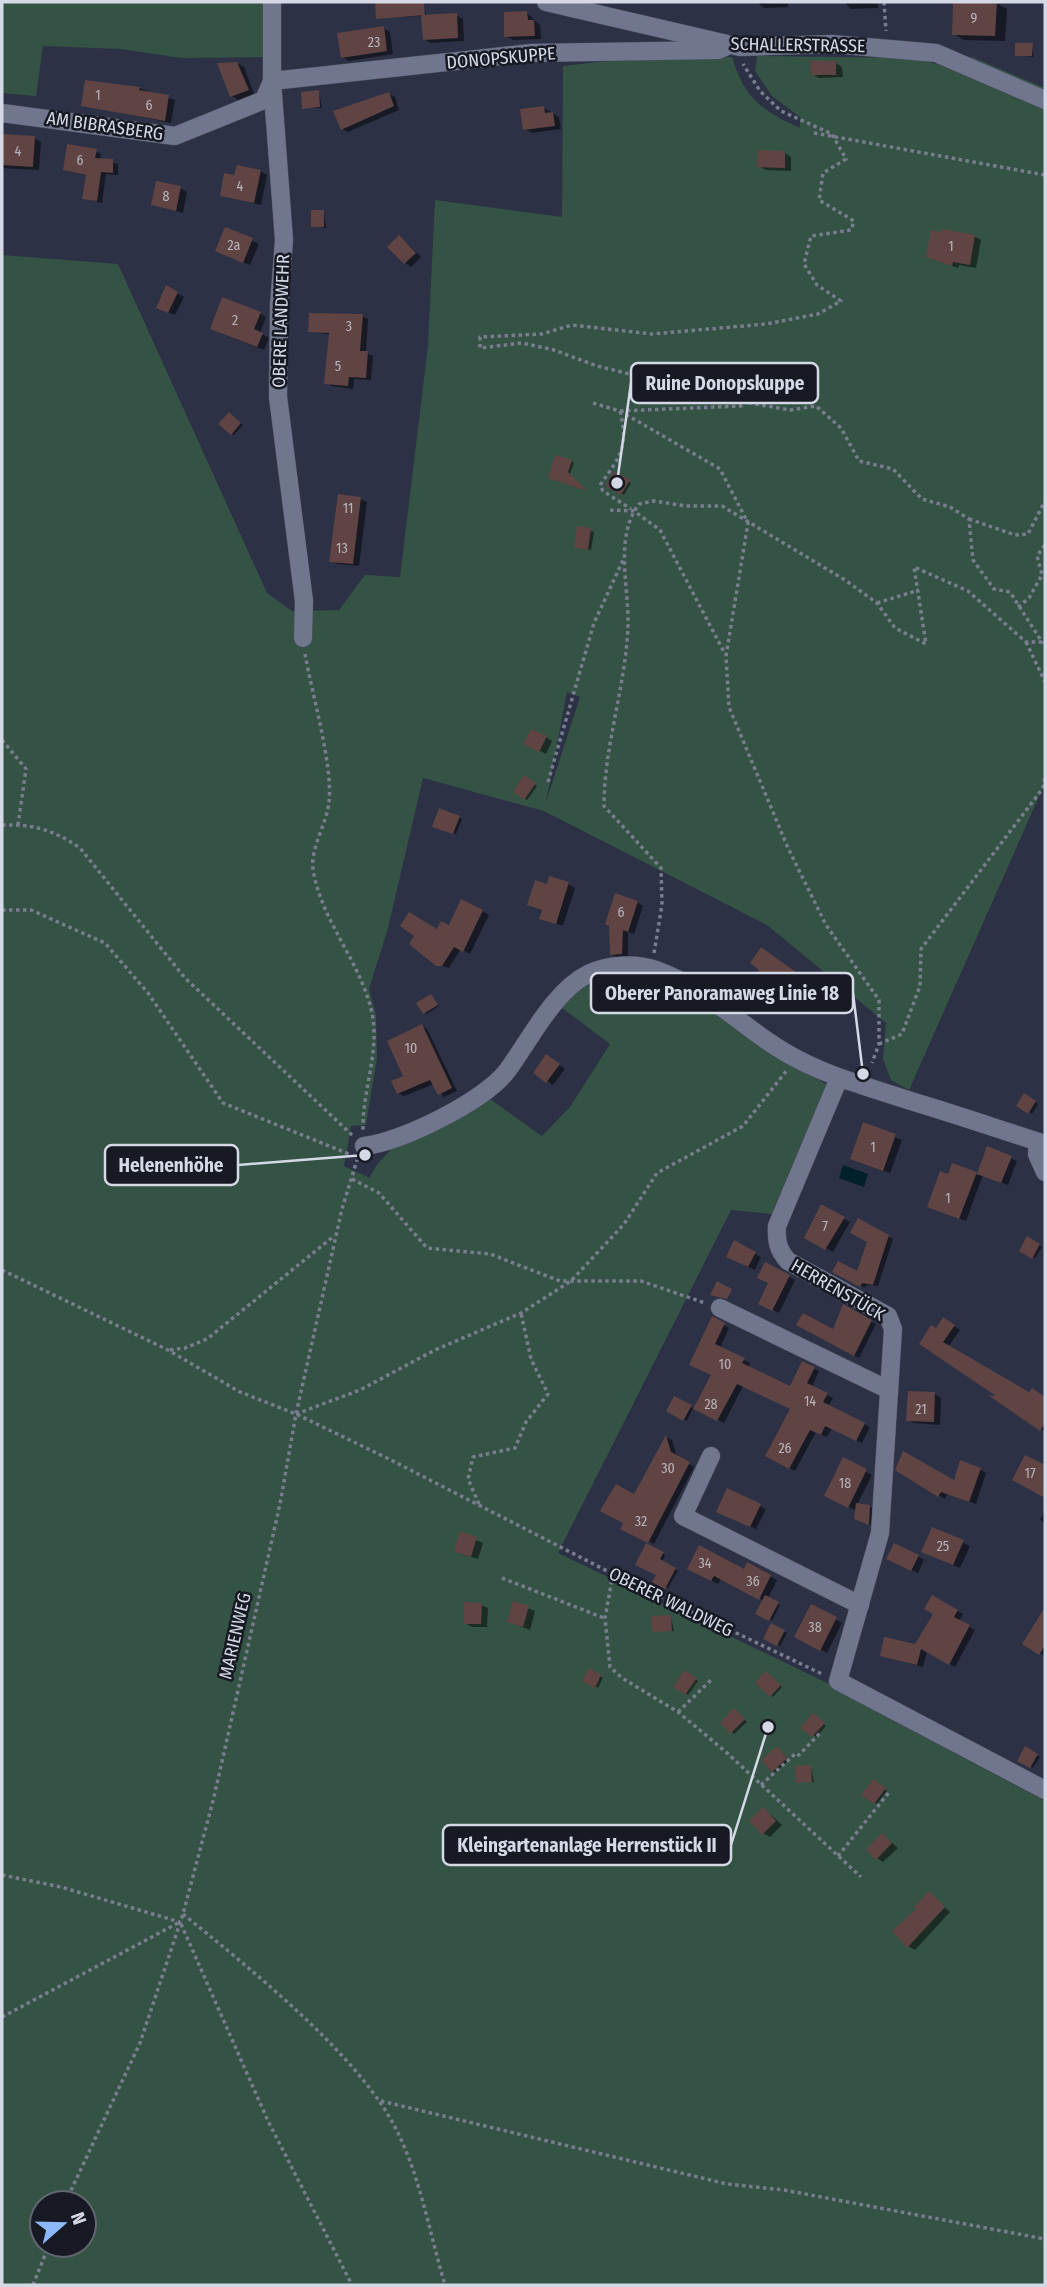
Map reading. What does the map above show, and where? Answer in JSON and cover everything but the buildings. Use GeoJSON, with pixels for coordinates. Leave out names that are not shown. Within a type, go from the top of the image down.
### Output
{"type":"FeatureCollection","features":[{"type":"Feature","properties":{"kind":"street","name":"OBERE LANDWEHR"},"geometry":{"type":"LineString","coordinates":[[272,2],[272,81],[284,240],[279,306],[278,397],[304,601],[303,638]]}},
{"type":"Feature","properties":{"kind":"street","name":"SCHALLERSTRASSE"},"geometry":{"type":"LineString","coordinates":[[546,2],[734,46],[780,44],[888,47],[936,53],[1045,100]]}},
{"type":"Feature","properties":{"kind":"street","name":"DONOPSKUPPE"},"geometry":{"type":"LineString","coordinates":[[272,81],[531,53],[719,50],[734,46]]}},
{"type":"Feature","properties":{"kind":"street","name":"AM BIBRASBERG"},"geometry":{"type":"LineString","coordinates":[[2,113],[175,136],[264,100],[272,81]]}},
{"type":"Feature","properties":{"kind":"street"},"geometry":{"type":"LineString","coordinates":[[361,1152],[481,1097],[505,1073],[561,997],[577,982],[596,971],[629,966],[653,969],[681,981],[797,1059],[839,1079],[1042,1143],[1037,1154],[1045,1172]]}},
{"type":"Feature","properties":{"kind":"street","name":"HERRENSTÜCK"},"geometry":{"type":"LineString","coordinates":[[838,1681],[880,1533],[893,1329],[888,1316],[788,1261],[780,1253],[776,1241],[777,1226],[839,1079]]}},
{"type":"Feature","properties":{"kind":"street"},"geometry":{"type":"LineString","coordinates":[[720,1308],[889,1390]]}},
{"type":"Feature","properties":{"kind":"street"},"geometry":{"type":"LineString","coordinates":[[711,1456],[683,1516],[860,1605]]}},
{"type":"Feature","properties":{"kind":"street"},"geometry":{"type":"LineString","coordinates":[[838,1681],[1045,1790]]}},
{"type":"Feature","properties":{"kind":"path"},"geometry":{"type":"LineString","coordinates":[[884,2],[888,47]]}},
{"type":"Feature","properties":{"kind":"path"},"geometry":{"type":"LineString","coordinates":[[734,46],[744,69],[767,98],[781,111],[832,134],[846,159],[823,173],[819,200],[853,221],[851,230],[811,236],[804,264],[817,285],[841,301],[818,314],[766,324],[652,334],[572,325],[542,334],[480,337],[480,348],[522,343],[554,350],[597,366],[744,402],[790,410],[816,405],[841,428],[859,461],[893,469],[922,499],[950,507],[969,519],[1016,535],[1028,534],[1045,501]]}},
{"type":"Feature","properties":{"kind":"path"},"geometry":{"type":"LineString","coordinates":[[814,133],[832,134],[1045,176]]}},
{"type":"Feature","properties":{"kind":"path"},"geometry":{"type":"LineString","coordinates":[[620,411],[741,405],[744,402]]}},
{"type":"Feature","properties":{"kind":"path"},"geometry":{"type":"LineString","coordinates":[[593,403],[620,411],[720,469],[748,523],[726,656],[729,707],[788,848],[826,925],[879,1000],[879,1044],[872,1063]]}},
{"type":"Feature","properties":{"kind":"path"},"geometry":{"type":"LineString","coordinates":[[620,411],[626,433],[617,466],[600,485],[603,491],[660,530],[726,656]]}},
{"type":"Feature","properties":{"kind":"path"},"geometry":{"type":"LineString","coordinates":[[548,782],[594,623],[625,556],[634,511],[639,504],[654,501],[686,506],[722,506],[845,580],[877,603],[895,628],[926,644],[914,567],[968,591],[1026,642],[1045,682]]}},
{"type":"Feature","properties":{"kind":"path"},"geometry":{"type":"LineString","coordinates":[[610,510],[634,511]]}},
{"type":"Feature","properties":{"kind":"path"},"geometry":{"type":"LineString","coordinates":[[969,519],[973,560],[994,589],[1010,592],[1042,642],[1026,642]]}},
{"type":"Feature","properties":{"kind":"path"},"geometry":{"type":"LineString","coordinates":[[1018,607],[1029,598],[1042,575],[1037,556],[1045,545]]}},
{"type":"Feature","properties":{"kind":"path"},"geometry":{"type":"LineString","coordinates":[[625,556],[628,626],[613,734],[604,768],[604,806],[661,868],[662,905],[656,944]]}},
{"type":"Feature","properties":{"kind":"path"},"geometry":{"type":"LineString","coordinates":[[877,603],[919,590]]}},
{"type":"Feature","properties":{"kind":"path","name":"MARIENWEG"},"geometry":{"type":"LineString","coordinates":[[72,2189],[140,2043],[183,1914],[214,1797],[280,1504],[296,1414],[336,1234],[361,1152],[363,1118],[373,1058],[372,1013],[356,966],[330,919],[312,867],[329,802],[326,764],[303,638]]}},
{"type":"Feature","properties":{"kind":"path"},"geometry":{"type":"LineString","coordinates":[[2,740],[26,769],[18,825]]}},
{"type":"Feature","properties":{"kind":"path"},"geometry":{"type":"LineString","coordinates":[[879,1044],[902,1034],[920,986],[921,949],[1043,788],[1045,778]]}},
{"type":"Feature","properties":{"kind":"path"},"geometry":{"type":"LineString","coordinates":[[2,825],[58,832],[80,848],[185,978],[361,1152]]}},
{"type":"Feature","properties":{"kind":"path"},"geometry":{"type":"LineString","coordinates":[[2,910],[31,911],[105,943],[148,993],[223,1102],[361,1152]]}},
{"type":"Feature","properties":{"kind":"path"},"geometry":{"type":"LineString","coordinates":[[296,1414],[360,1390],[435,1350],[521,1312],[571,1281],[624,1224],[657,1173],[743,1126],[797,1059]]}},
{"type":"Feature","properties":{"kind":"path"},"geometry":{"type":"LineString","coordinates":[[352,1179],[379,1193],[427,1248],[490,1254],[561,1281],[641,1281],[720,1308]]}},
{"type":"Feature","properties":{"kind":"path"},"geometry":{"type":"LineString","coordinates":[[168,1350],[185,1348],[207,1339],[336,1234]]}},
{"type":"Feature","properties":{"kind":"path","name":"OBERER WALDWEG"},"geometry":{"type":"LineString","coordinates":[[2,1270],[168,1350],[240,1392],[296,1414],[613,1574],[838,1681]]}},
{"type":"Feature","properties":{"kind":"path"},"geometry":{"type":"LineString","coordinates":[[480,1506],[468,1479],[473,1457],[515,1448],[526,1422],[548,1394],[531,1359],[521,1312]]}},
{"type":"Feature","properties":{"kind":"path"},"geometry":{"type":"LineString","coordinates":[[613,1574],[605,1618],[610,1667],[622,1678],[678,1712],[861,1877]]}},
{"type":"Feature","properties":{"kind":"path"},"geometry":{"type":"LineString","coordinates":[[502,1578],[605,1618]]}},
{"type":"Feature","properties":{"kind":"path"},"geometry":{"type":"LineString","coordinates":[[678,1712],[711,1680]]}},
{"type":"Feature","properties":{"kind":"path"},"geometry":{"type":"LineString","coordinates":[[761,1785],[796,1753],[799,1755],[821,1732]]}},
{"type":"Feature","properties":{"kind":"path"},"geometry":{"type":"LineString","coordinates":[[838,1856],[890,1791]]}},
{"type":"Feature","properties":{"kind":"path"},"geometry":{"type":"LineString","coordinates":[[2,1875],[61,1887],[180,1922],[268,2121],[352,2285]]}},
{"type":"Feature","properties":{"kind":"path"},"geometry":{"type":"LineString","coordinates":[[183,1914],[288,2004],[381,2101],[412,2165],[445,2285]]}},
{"type":"Feature","properties":{"kind":"path"},"geometry":{"type":"LineString","coordinates":[[2,2017],[180,1922]]}},
{"type":"Feature","properties":{"kind":"path"},"geometry":{"type":"LineString","coordinates":[[381,2101],[727,2184],[784,2190],[1045,2239]]}},
{"type":"Feature","properties":{"kind":"path"},"geometry":{"type":"LineString","coordinates":[[33,2285],[43,2259]]}},
{"type":"Feature","properties":{"kind":"green space"},"geometry":{"type":"Polygon","coordinates":[[[2,2],[266,2],[267,57],[181,58],[121,49],[43,46],[36,96],[2,93],[2,2]]]}},
{"type":"Feature","properties":{"kind":"green space"},"geometry":{"type":"Polygon","coordinates":[[[757,56],[914,58],[955,69],[972,57],[1045,88],[1045,783],[909,1090],[891,1080],[883,1059],[886,1023],[767,925],[544,811],[423,778],[388,928],[369,989],[376,1015],[377,1058],[366,1125],[351,1126],[344,1166],[370,1178],[378,1164],[404,1140],[438,1120],[487,1097],[542,1136],[570,1107],[610,1044],[561,1007],[587,984],[600,978],[633,973],[658,977],[698,998],[830,1087],[772,1214],[731,1210],[558,1553],[856,1697],[890,1719],[1045,1801],[1045,2285],[2,2285],[2,255],[118,264],[267,593],[292,611],[339,610],[365,575],[400,577],[428,346],[435,200],[562,217],[563,66],[617,60],[732,57],[743,83],[756,102],[800,128],[800,117],[772,96],[755,71],[757,56]],[[567,692],[546,802],[580,697],[567,692]]]}},
{"type":"Feature","properties":{"kind":"water"},"geometry":{"type":"Polygon","coordinates":[[[843,1165],[868,1174],[864,1187],[839,1178],[843,1165]]]}},
{"type":"Feature","properties":{"kind":"place","name":"Ruine Donopskuppe"},"geometry":{"type":"Point","coordinates":[617,483]}},
{"type":"Feature","properties":{"kind":"place","name":"Oberer Panoramaweg Linie 18"},"geometry":{"type":"Point","coordinates":[863,1074]}},
{"type":"Feature","properties":{"kind":"place","name":"Helenenhöhe"},"geometry":{"type":"Point","coordinates":[365,1155]}},
{"type":"Feature","properties":{"kind":"place","name":"Kleingartenanlage Herrenstück II"},"geometry":{"type":"Point","coordinates":[768,1727]}}]}
